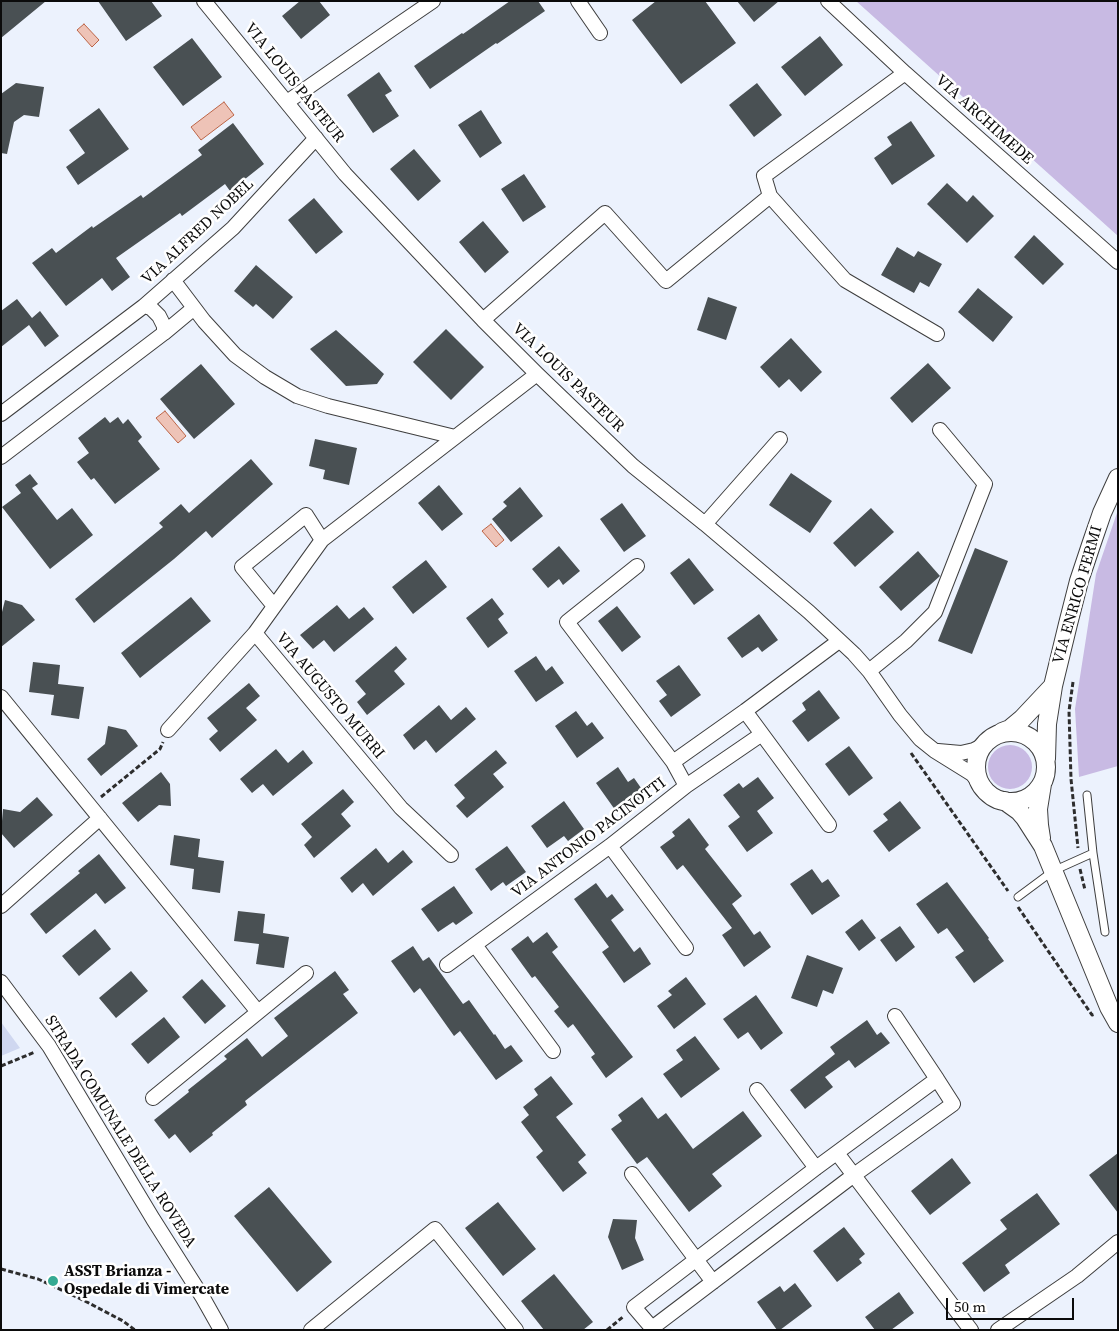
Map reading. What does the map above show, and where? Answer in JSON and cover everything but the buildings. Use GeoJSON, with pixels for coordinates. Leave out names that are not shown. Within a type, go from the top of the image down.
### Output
{"type":"FeatureCollection","features":[{"type":"Feature","properties":{"kind":"street","name":"VIA LOUIS PASTEUR"},"geometry":{"type":"LineString","coordinates":[[204,1],[345,174],[483,320],[633,466],[706,524],[809,612],[854,654],[920,739],[935,751],[972,774],[982,786]]}},
{"type":"Feature","properties":{"kind":"street"},"geometry":{"type":"LineString","coordinates":[[287,102],[433,1]]}},
{"type":"Feature","properties":{"kind":"street"},"geometry":{"type":"LineString","coordinates":[[578,1],[600,33]]}},
{"type":"Feature","properties":{"kind":"street","name":"VIA ARCHIMEDE"},"geometry":{"type":"LineString","coordinates":[[828,1],[905,73],[1118,262]]}},
{"type":"Feature","properties":{"kind":"street"},"geometry":{"type":"LineString","coordinates":[[905,73],[764,176],[770,196],[845,280],[937,334]]}},
{"type":"Feature","properties":{"kind":"street","name":"VIA ALFRED NOBEL"},"geometry":{"type":"LineString","coordinates":[[1,414],[144,306],[233,228],[316,138]]}},
{"type":"Feature","properties":{"kind":"street"},"geometry":{"type":"LineString","coordinates":[[483,320],[604,213],[666,281],[770,196]]}},
{"type":"Feature","properties":{"kind":"street"},"geometry":{"type":"LineString","coordinates":[[173,280],[194,308],[235,355],[265,377],[297,396],[455,437]]}},
{"type":"Feature","properties":{"kind":"street","name":"VIA ALFRED NOBEL"},"geometry":{"type":"LineString","coordinates":[[144,306],[151,308],[159,316],[164,326],[164,333]]}},
{"type":"Feature","properties":{"kind":"street"},"geometry":{"type":"LineString","coordinates":[[1,458],[194,308]]}},
{"type":"Feature","properties":{"kind":"street","name":"VIA AUGUSTO MURRI"},"geometry":{"type":"LineString","coordinates":[[451,855],[401,808],[255,633],[322,540],[537,374]]}},
{"type":"Feature","properties":{"kind":"street"},"geometry":{"type":"LineString","coordinates":[[869,671],[906,641],[935,612],[985,484],[940,430]]}},
{"type":"Feature","properties":{"kind":"street"},"geometry":{"type":"LineString","coordinates":[[706,524],[780,439]]}},
{"type":"Feature","properties":{"kind":"street","name":"VIA ENRICO FERMI"},"geometry":{"type":"LineString","coordinates":[[1046,759],[1046,734],[1053,686],[1079,581],[1102,513],[1118,478]]}},
{"type":"Feature","properties":{"kind":"street"},"geometry":{"type":"LineString","coordinates":[[274,606],[242,567],[306,514],[322,540]]}},
{"type":"Feature","properties":{"kind":"street"},"geometry":{"type":"LineString","coordinates":[[637,566],[567,622],[673,762]]}},
{"type":"Feature","properties":{"kind":"street"},"geometry":{"type":"LineString","coordinates":[[168,730],[255,633]]}},
{"type":"Feature","properties":{"kind":"street","name":"VIA ANTONIO PACINOTTI"},"geometry":{"type":"LineString","coordinates":[[447,966],[610,846],[686,786],[673,762],[839,641]]}},
{"type":"Feature","properties":{"kind":"street","name":"VIA ENRICO FERMI"},"geometry":{"type":"LineString","coordinates":[[1001,733],[1010,729],[1053,686]]}},
{"type":"Feature","properties":{"kind":"street"},"geometry":{"type":"LineString","coordinates":[[1,697],[258,1012]]}},
{"type":"Feature","properties":{"kind":"street"},"geometry":{"type":"LineString","coordinates":[[745,711],[829,825]]}},
{"type":"Feature","properties":{"kind":"street"},"geometry":{"type":"LineString","coordinates":[[935,751],[961,753],[974,750],[1001,733],[1016,732],[1031,737],[1041,747],[1046,759],[1046,772],[1038,809],[1043,846],[1109,1007],[1118,1023]]}},
{"type":"Feature","properties":{"kind":"street"},"geometry":{"type":"LineString","coordinates":[[686,786],[762,734]]}},
{"type":"Feature","properties":{"kind":"street"},"geometry":{"type":"LineString","coordinates":[[984,745],[976,765],[982,786],[992,796],[1005,801],[1019,811],[1043,846]]}},
{"type":"Feature","properties":{"kind":"street"},"geometry":{"type":"LineString","coordinates":[[1005,801],[1014,802],[1026,799],[1035,793],[1042,784]]}},
{"type":"Feature","properties":{"kind":"street"},"geometry":{"type":"LineString","coordinates":[[1,906],[100,818]]}},
{"type":"Feature","properties":{"kind":"street"},"geometry":{"type":"LineString","coordinates":[[610,846],[686,948]]}},
{"type":"Feature","properties":{"kind":"street"},"geometry":{"type":"LineString","coordinates":[[475,945],[553,1051]]}},
{"type":"Feature","properties":{"kind":"street"},"geometry":{"type":"LineString","coordinates":[[153,1098],[306,973]]}},
{"type":"Feature","properties":{"kind":"street","name":"STRADA COMUNALE DELLA ROVEDA"},"geometry":{"type":"LineString","coordinates":[[1,982],[49,1046],[221,1330]]}},
{"type":"Feature","properties":{"kind":"street"},"geometry":{"type":"LineString","coordinates":[[895,1016],[937,1078],[953,1104],[854,1175],[652,1328],[634,1307],[937,1078]]}},
{"type":"Feature","properties":{"kind":"street"},"geometry":{"type":"LineString","coordinates":[[757,1090],[816,1168]]}},
{"type":"Feature","properties":{"kind":"street"},"geometry":{"type":"LineString","coordinates":[[837,1153],[972,1330]]}},
{"type":"Feature","properties":{"kind":"street"},"geometry":{"type":"LineString","coordinates":[[632,1174],[713,1282]]}},
{"type":"Feature","properties":{"kind":"street"},"geometry":{"type":"LineString","coordinates":[[311,1330],[435,1229],[516,1330]]}},
{"type":"Feature","properties":{"kind":"street"},"geometry":{"type":"LineString","coordinates":[[998,1330],[1077,1276],[1118,1242]]}},
{"type":"Feature","properties":{"kind":"lane"},"geometry":{"type":"LineString","coordinates":[[1087,795],[1093,853],[1105,932]]}},
{"type":"Feature","properties":{"kind":"lane"},"geometry":{"type":"LineString","coordinates":[[1017,900],[1053,871],[1093,853]]}},
{"type":"Feature","properties":{"kind":"path"},"geometry":{"type":"LineString","coordinates":[[1074,675],[1069,711],[1071,779],[1078,853]]}},
{"type":"Feature","properties":{"kind":"path"},"geometry":{"type":"LineString","coordinates":[[90,806],[160,749],[168,730]]}},
{"type":"Feature","properties":{"kind":"path"},"geometry":{"type":"LineString","coordinates":[[907,746],[1010,894]]}},
{"type":"Feature","properties":{"kind":"path"},"geometry":{"type":"LineString","coordinates":[[1080,862],[1080,871],[1087,898]]}},
{"type":"Feature","properties":{"kind":"path"},"geometry":{"type":"LineString","coordinates":[[1017,900],[1092,1015]]}},
{"type":"Feature","properties":{"kind":"path"},"geometry":{"type":"LineString","coordinates":[[1,1066],[49,1046]]}},
{"type":"Feature","properties":{"kind":"path"},"geometry":{"type":"LineString","coordinates":[[1,1269],[38,1279],[123,1321],[134,1330]]}},
{"type":"Feature","properties":{"kind":"path"},"geometry":{"type":"LineString","coordinates":[[607,1330],[634,1307]]}},
{"type":"Feature","properties":{"kind":"shaded area"},"geometry":{"type":"Polygon","coordinates":[[[856,1],[1118,1],[1118,236],[856,1]]]}},
{"type":"Feature","properties":{"kind":"shaded area"},"geometry":{"type":"Polygon","coordinates":[[[84,24],[99,40],[92,47],[77,30],[84,24]]]}},
{"type":"Feature","properties":{"kind":"shaded area"},"geometry":{"type":"Polygon","coordinates":[[[224,102],[234,115],[201,140],[191,127],[224,102]]]}},
{"type":"Feature","properties":{"kind":"shaded area"},"geometry":{"type":"Polygon","coordinates":[[[165,411],[186,436],[178,443],[156,418],[165,411]]]}},
{"type":"Feature","properties":{"kind":"shaded area"},"geometry":{"type":"Polygon","coordinates":[[[1118,510],[1118,766],[1079,777],[1075,709],[1096,574],[1118,510]]]}},
{"type":"Feature","properties":{"kind":"shaded area"},"geometry":{"type":"Polygon","coordinates":[[[491,524],[504,540],[496,547],[482,531],[491,524]]]}},
{"type":"Feature","properties":{"kind":"shaded area"},"geometry":{"type":"Polygon","coordinates":[[[1006,745],[1014,745],[1026,751],[1032,767],[1026,783],[1014,789],[1006,789],[994,783],[988,771],[988,763],[994,751],[1006,745]]]}},
{"type":"Feature","properties":{"kind":"shaded area"},"geometry":{"type":"Polygon","coordinates":[[[1,1022],[20,1048],[1,1056],[1,1022]]]}},
{"type":"Feature","properties":{"kind":"place","name":"ASST Brianza - Ospedale di Vimercate"},"geometry":{"type":"Point","coordinates":[53,1281]}}]}
